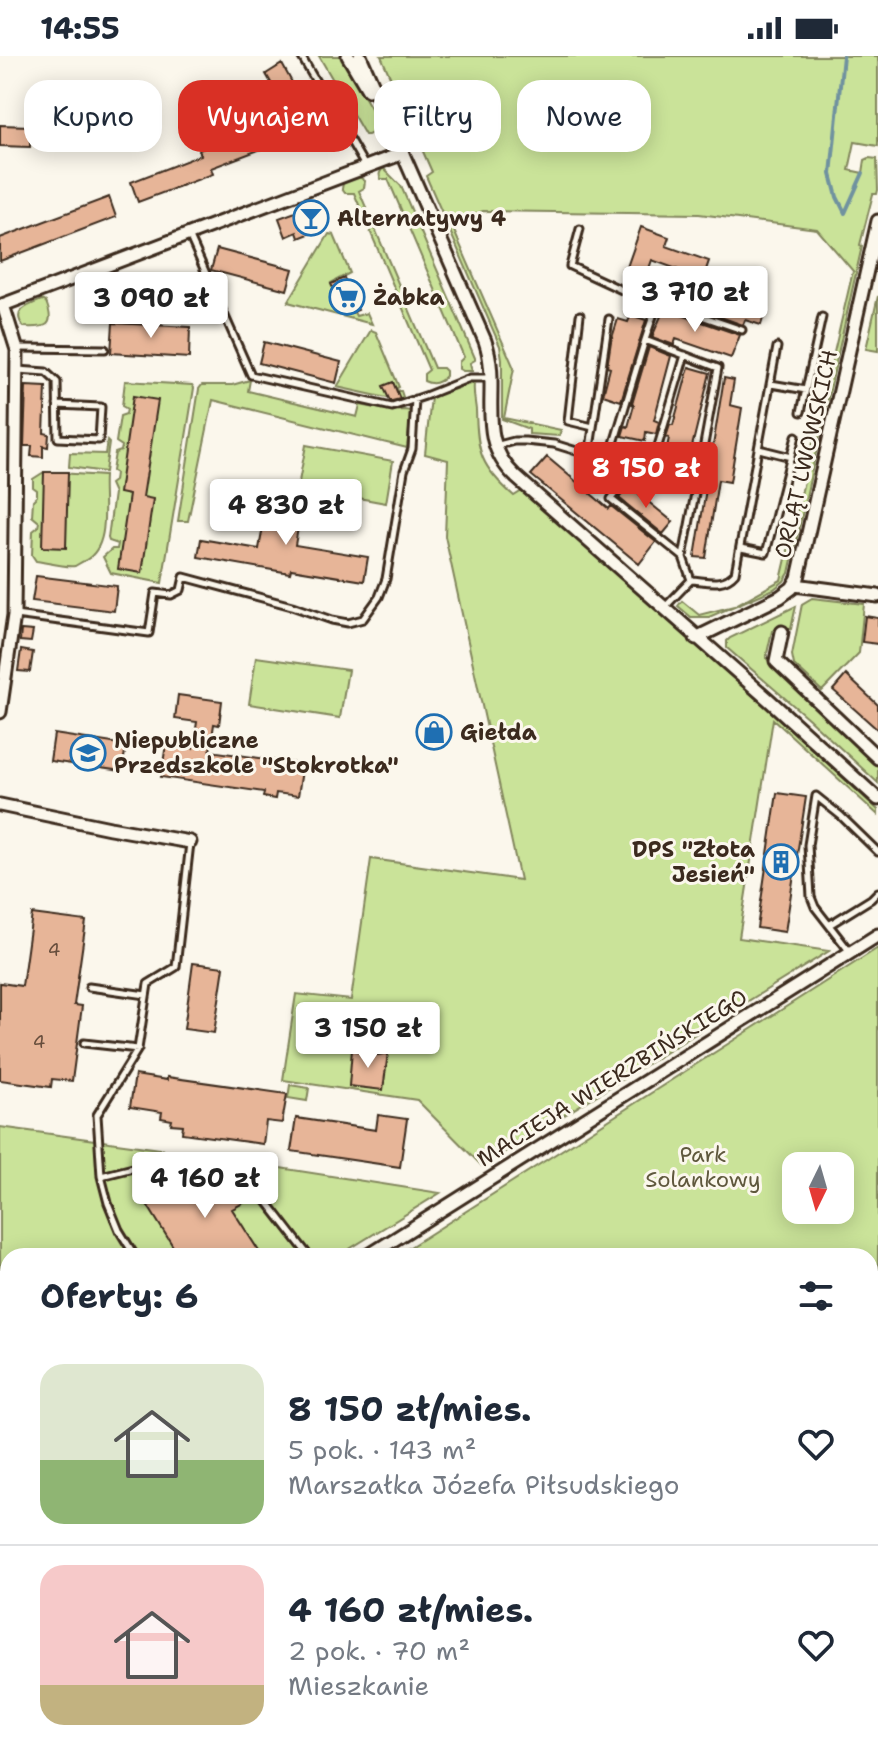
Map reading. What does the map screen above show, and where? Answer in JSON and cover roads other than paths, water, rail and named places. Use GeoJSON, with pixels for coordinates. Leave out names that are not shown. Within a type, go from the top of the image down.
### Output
{"type":"FeatureCollection","features":[{"type":"Feature","properties":{"kind":"street"},"geometry":{"type":"LineString","coordinates":[[348,56],[374,100]]}},
{"type":"Feature","properties":{"kind":"street"},"geometry":{"type":"LineString","coordinates":[[360,56],[374,89]]}},
{"type":"Feature","properties":{"kind":"street"},"geometry":{"type":"LineString","coordinates":[[0,712],[14,615],[17,370],[17,348],[1,305],[403,153],[490,354],[491,437],[501,462],[878,799]]}},
{"type":"Feature","properties":{"kind":"street","name":"ORLĄT LWOWSKICH"},"geometry":{"type":"LineString","coordinates":[[696,638],[780,597],[795,585],[801,571],[878,225]]}},
{"type":"Feature","properties":{"kind":"street"},"geometry":{"type":"LineString","coordinates":[[795,585],[878,596]]}},
{"type":"Feature","properties":{"kind":"street"},"geometry":{"type":"LineString","coordinates":[[782,632],[776,661],[878,758]]}},
{"type":"Feature","properties":{"kind":"street"},"geometry":{"type":"LineString","coordinates":[[0,805],[190,842]]}},
{"type":"Feature","properties":{"kind":"street","name":"MACIEJA WIERZBIŃSKIEGO"},"geometry":{"type":"LineString","coordinates":[[381,1248],[878,935]]}},
{"type":"Feature","properties":{"kind":"lane"},"geometry":{"type":"LineString","coordinates":[[301,56],[365,167]]}},
{"type":"Feature","properties":{"kind":"lane"},"geometry":{"type":"LineString","coordinates":[[580,229],[570,266],[639,298],[658,301],[742,330]]}},
{"type":"Feature","properties":{"kind":"lane"},"geometry":{"type":"LineString","coordinates":[[188,234],[251,375],[392,407],[470,378],[491,378]]}},
{"type":"Feature","properties":{"kind":"lane"},"geometry":{"type":"LineString","coordinates":[[609,460],[658,301]]}},
{"type":"Feature","properties":{"kind":"lane"},"geometry":{"type":"LineString","coordinates":[[580,315],[568,421],[593,427]]}},
{"type":"Feature","properties":{"kind":"lane"},"geometry":{"type":"LineString","coordinates":[[801,412],[822,317]]}},
{"type":"Feature","properties":{"kind":"lane"},"geometry":{"type":"LineString","coordinates":[[589,455],[609,319]]}},
{"type":"Feature","properties":{"kind":"lane"},"geometry":{"type":"LineString","coordinates":[[645,340],[718,368],[683,557],[691,580]]}},
{"type":"Feature","properties":{"kind":"lane"},"geometry":{"type":"LineString","coordinates":[[663,608],[691,580],[717,582],[729,580],[735,573],[777,347]]}},
{"type":"Feature","properties":{"kind":"lane"},"geometry":{"type":"LineString","coordinates":[[17,348],[105,349]]}},
{"type":"Feature","properties":{"kind":"lane"},"geometry":{"type":"LineString","coordinates":[[650,473],[685,355]]}},
{"type":"Feature","properties":{"kind":"lane"},"geometry":{"type":"LineString","coordinates":[[17,370],[46,372],[57,382],[57,405],[58,438],[99,440],[101,407],[57,405]]}},
{"type":"Feature","properties":{"kind":"lane"},"geometry":{"type":"LineString","coordinates":[[771,384],[806,390]]}},
{"type":"Feature","properties":{"kind":"lane"},"geometry":{"type":"LineString","coordinates":[[14,615],[149,633],[155,593],[171,595],[181,590],[184,577],[332,620],[348,623],[363,619],[379,597],[386,579],[404,471],[412,449],[415,399]]}},
{"type":"Feature","properties":{"kind":"lane"},"geometry":{"type":"LineString","coordinates":[[741,548],[766,553],[796,436]]}},
{"type":"Feature","properties":{"kind":"lane"},"geometry":{"type":"LineString","coordinates":[[494,446],[514,441],[554,444],[696,488]]}},
{"type":"Feature","properties":{"kind":"lane"},"geometry":{"type":"LineString","coordinates":[[759,449],[791,457]]}},
{"type":"Feature","properties":{"kind":"lane"},"geometry":{"type":"LineString","coordinates":[[634,468],[611,499],[683,557]]}},
{"type":"Feature","properties":{"kind":"lane"},"geometry":{"type":"LineString","coordinates":[[850,952],[815,907],[811,897],[808,845],[816,796],[878,852]]}},
{"type":"Feature","properties":{"kind":"lane"},"geometry":{"type":"LineString","coordinates":[[130,1248],[108,1203],[101,1176],[97,1115],[138,1049],[148,984],[176,967],[190,842]]}},
{"type":"Feature","properties":{"kind":"lane"},"geometry":{"type":"LineString","coordinates":[[829,925],[878,892]]}},
{"type":"Feature","properties":{"kind":"lane"},"geometry":{"type":"LineString","coordinates":[[89,987],[146,995]]}},
{"type":"Feature","properties":{"kind":"lane"},"geometry":{"type":"LineString","coordinates":[[84,1043],[138,1049]]}},
{"type":"Feature","properties":{"kind":"lane"},"geometry":{"type":"LineString","coordinates":[[101,1176],[149,1164],[241,1168],[303,1248]]}},
{"type":"Feature","properties":{"kind":"waterway"},"geometry":{"type":"LineString","coordinates":[[843,56],[831,174],[845,213],[863,173]]}},
{"type":"Feature","properties":{"kind":"place","name":"Alternatywy 4"},"geometry":{"type":"Point","coordinates":[311,218]}},
{"type":"Feature","properties":{"kind":"place","name":"Żabka"},"geometry":{"type":"Point","coordinates":[347,297]}},
{"type":"Feature","properties":{"kind":"place","name":"Giełda"},"geometry":{"type":"Point","coordinates":[434,732]}},
{"type":"Feature","properties":{"kind":"place","name":"Niepubliczne Przedszkole \"Stokrotka\""},"geometry":{"type":"Point","coordinates":[88,753]}},
{"type":"Feature","properties":{"kind":"place","name":"DPS \"Złota Jesień\""},"geometry":{"type":"Point","coordinates":[781,862]}},
{"type":"Feature","properties":{"kind":"park label","name":"Park Solankowy"},"geometry":{"type":"Point","coordinates":[703,1166]}}]}
